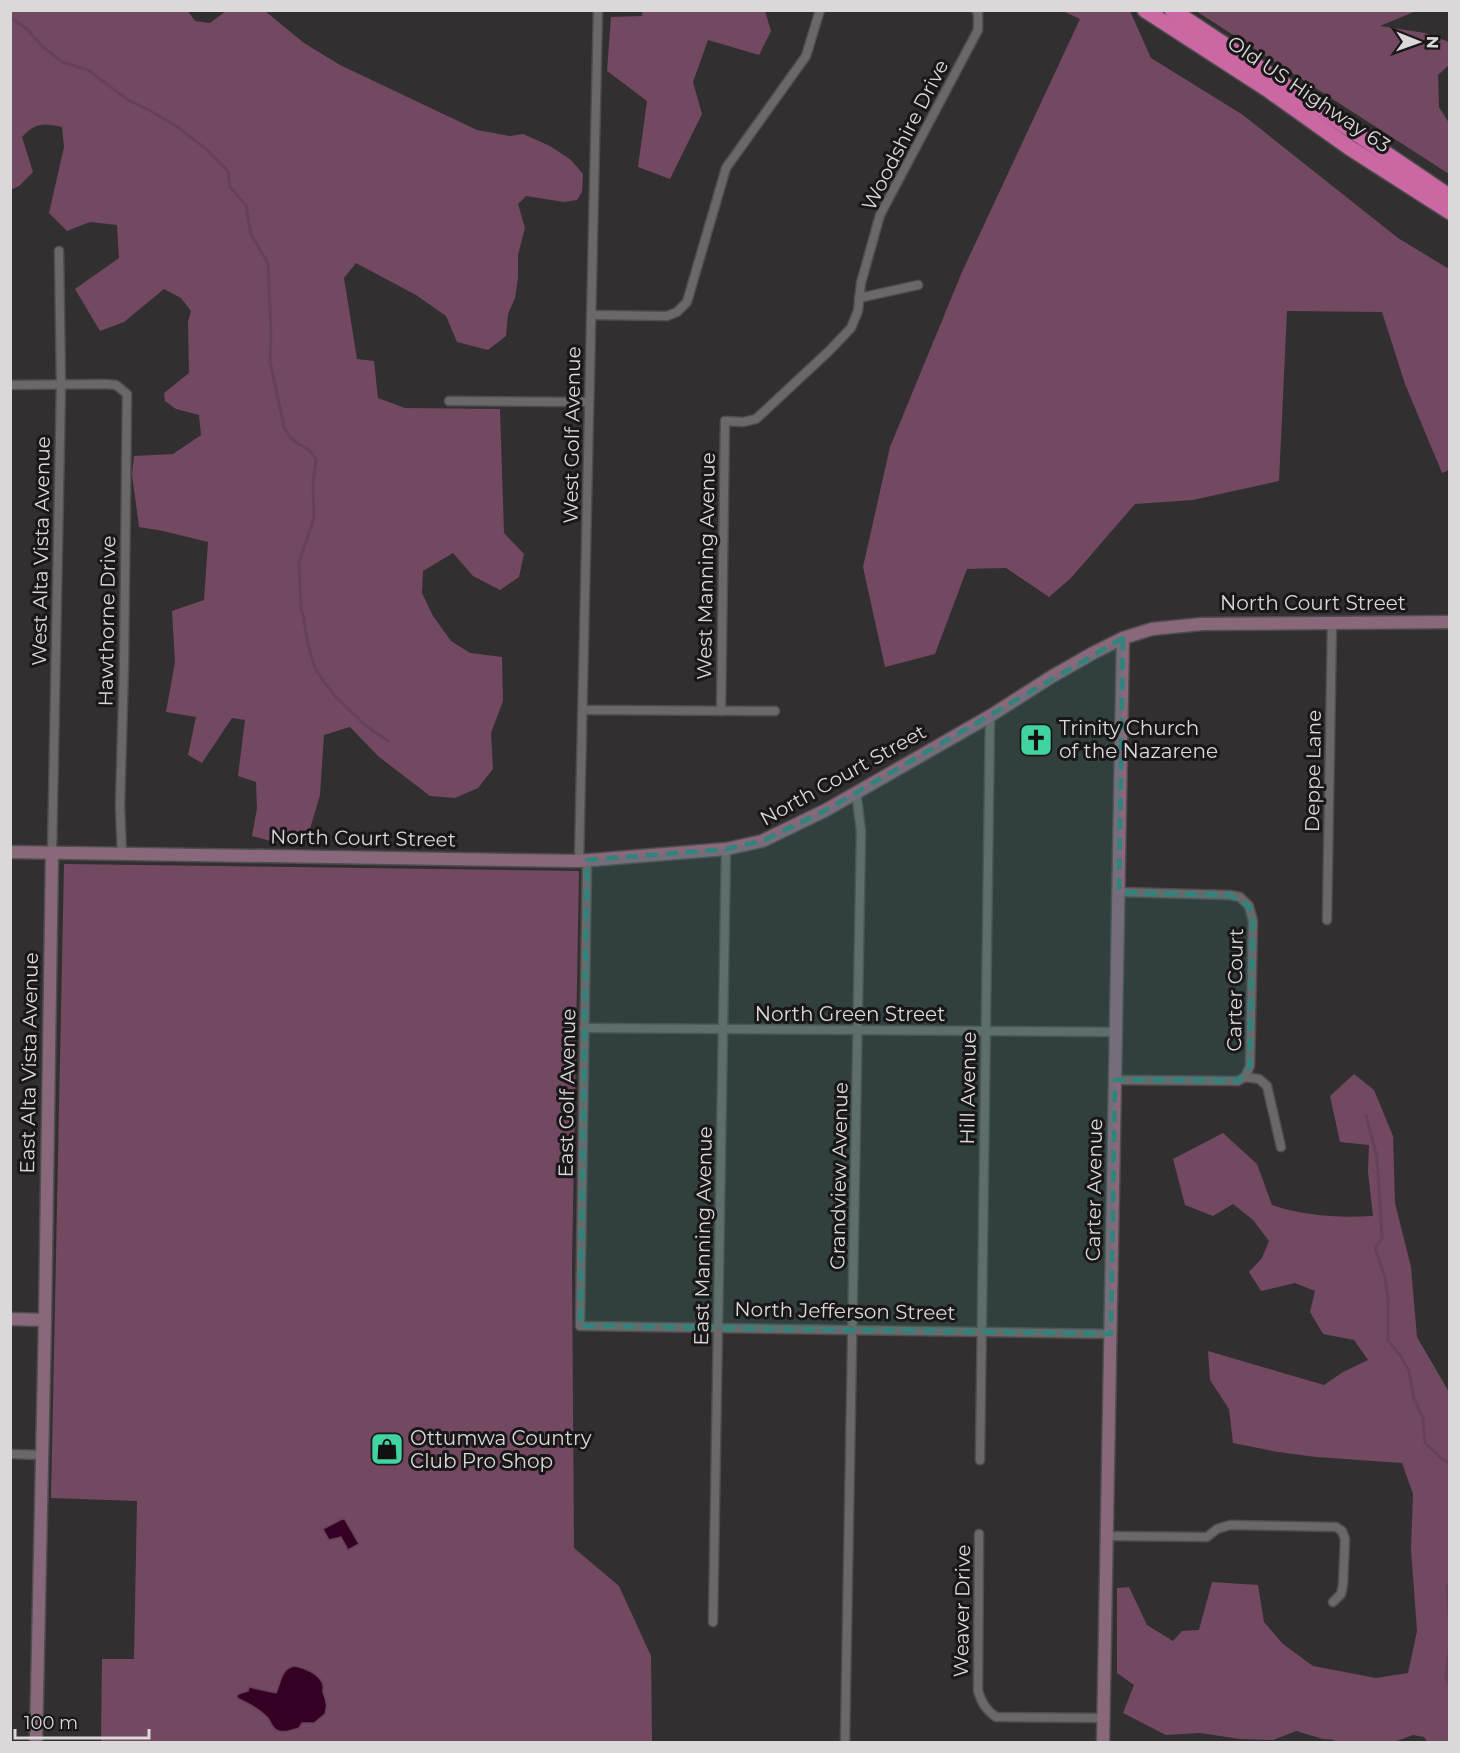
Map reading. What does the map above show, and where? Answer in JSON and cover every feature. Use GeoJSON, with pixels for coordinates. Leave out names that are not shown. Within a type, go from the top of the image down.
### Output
{"type":"FeatureCollection","features":[{"type":"Feature","properties":{"kind":"highway","name":"Old US Highway 63"},"geometry":{"type":"LineString","coordinates":[[1145,10],[1449,212]]}},
{"type":"Feature","properties":{"kind":"highway"},"geometry":{"type":"LineString","coordinates":[[1172,10],[1449,197]]}},
{"type":"Feature","properties":{"kind":"main road","name":"North Court Street"},"geometry":{"type":"LineString","coordinates":[[10,852],[583,861],[726,849],[748,845],[778,835],[990,716],[1051,677],[1123,638],[1152,628],[1182,625],[1449,622]]}},
{"type":"Feature","properties":{"kind":"main road","name":"Carter Avenue"},"geometry":{"type":"LineString","coordinates":[[1104,1743],[1123,638]]}},
{"type":"Feature","properties":{"kind":"main road","name":"East Alta Vista Avenue"},"geometry":{"type":"LineString","coordinates":[[36,1743],[52,852]]}},
{"type":"Feature","properties":{"kind":"main road"},"geometry":{"type":"LineString","coordinates":[[10,1319],[45,1320]]}},
{"type":"Feature","properties":{"kind":"street","name":"West Golf Avenue"},"geometry":{"type":"LineString","coordinates":[[583,861],[583,710],[598,10]]}},
{"type":"Feature","properties":{"kind":"street"},"geometry":{"type":"LineString","coordinates":[[591,315],[667,316],[677,312],[687,302],[726,168],[806,56],[820,10]]}},
{"type":"Feature","properties":{"kind":"street","name":"Woodshire Drive"},"geometry":{"type":"LineString","coordinates":[[725,422],[756,419],[851,328],[858,311],[861,283],[880,215],[978,30],[976,10]]}},
{"type":"Feature","properties":{"kind":"street","name":"West Alta Vista Avenue"},"geometry":{"type":"LineString","coordinates":[[52,852],[61,385],[59,251]]}},
{"type":"Feature","properties":{"kind":"street"},"geometry":{"type":"LineString","coordinates":[[859,298],[918,285]]}},
{"type":"Feature","properties":{"kind":"street","name":"Hawthorne Drive"},"geometry":{"type":"LineString","coordinates":[[61,385],[105,384],[116,386],[127,394],[120,806],[122,854]]}},
{"type":"Feature","properties":{"kind":"street"},"geometry":{"type":"LineString","coordinates":[[10,385],[61,385]]}},
{"type":"Feature","properties":{"kind":"street"},"geometry":{"type":"LineString","coordinates":[[449,401],[589,402]]}},
{"type":"Feature","properties":{"kind":"street","name":"West Manning Avenue"},"geometry":{"type":"LineString","coordinates":[[721,711],[725,422]]}},
{"type":"Feature","properties":{"kind":"street","name":"Deppe Lane"},"geometry":{"type":"LineString","coordinates":[[1327,920],[1332,622]]}},
{"type":"Feature","properties":{"kind":"street"},"geometry":{"type":"LineString","coordinates":[[583,710],[775,711]]}},
{"type":"Feature","properties":{"kind":"street","name":"Hill Avenue"},"geometry":{"type":"LineString","coordinates":[[980,1460],[990,716]]}},
{"type":"Feature","properties":{"kind":"street","name":"Grandview Avenue"},"geometry":{"type":"LineString","coordinates":[[845,1743],[861,831],[856,791]]}},
{"type":"Feature","properties":{"kind":"street","name":"East Manning Avenue"},"geometry":{"type":"LineString","coordinates":[[713,1622],[726,849]]}},
{"type":"Feature","properties":{"kind":"street","name":"East Golf Avenue"},"geometry":{"type":"LineString","coordinates":[[580,1326],[584,1028],[583,861]]}},
{"type":"Feature","properties":{"kind":"street","name":"Carter Court"},"geometry":{"type":"LineString","coordinates":[[1115,1080],[1238,1082],[1245,1077],[1250,1066],[1252,1012],[1253,921],[1249,906],[1240,897],[1119,892]]}},
{"type":"Feature","properties":{"kind":"street","name":"North Green Street"},"geometry":{"type":"LineString","coordinates":[[584,1028],[1116,1032]]}},
{"type":"Feature","properties":{"kind":"street"},"geometry":{"type":"LineString","coordinates":[[1245,1077],[1259,1079],[1267,1086],[1281,1147]]}},
{"type":"Feature","properties":{"kind":"street","name":"North Jefferson Street"},"geometry":{"type":"LineString","coordinates":[[580,1326],[1111,1334]]}},
{"type":"Feature","properties":{"kind":"street"},"geometry":{"type":"LineString","coordinates":[[10,1454],[42,1455]]}},
{"type":"Feature","properties":{"kind":"street"},"geometry":{"type":"LineString","coordinates":[[1107,1536],[1207,1537],[1217,1529],[1230,1525],[1336,1527],[1342,1531],[1345,1539],[1343,1585],[1341,1594],[1333,1602]]}},
{"type":"Feature","properties":{"kind":"street","name":"Weaver Drive"},"geometry":{"type":"LineString","coordinates":[[979,1534],[978,1691],[982,1703],[996,1717],[1104,1718]]}},
{"type":"Feature","properties":{"kind":"highlighted area"},"geometry":{"type":"Polygon","coordinates":[[[1123,638],[1119,892],[1230,895],[1249,906],[1253,921],[1250,1066],[1238,1081],[1115,1080],[1111,1334],[580,1326],[587,860],[726,849],[762,841],[826,810],[1123,638]]]}},
{"type":"Feature","properties":{"kind":"shaded area"},"geometry":{"type":"Polygon","coordinates":[[[11,10],[188,11],[195,21],[210,23],[226,11],[265,11],[304,43],[340,65],[477,130],[510,136],[523,134],[550,146],[571,160],[583,174],[582,192],[577,200],[564,202],[526,196],[518,204],[525,228],[518,255],[515,298],[508,314],[506,336],[488,350],[457,342],[446,316],[416,295],[356,263],[344,278],[357,359],[374,361],[378,398],[405,408],[500,409],[504,533],[524,554],[519,577],[500,590],[473,576],[453,553],[423,571],[422,593],[433,616],[451,641],[470,653],[502,657],[503,701],[491,733],[493,769],[478,788],[455,798],[430,796],[378,756],[350,727],[324,735],[320,795],[307,839],[278,843],[252,836],[257,808],[256,782],[238,776],[245,720],[232,718],[202,763],[188,755],[196,717],[166,712],[175,662],[172,611],[204,600],[208,542],[139,527],[132,474],[134,456],[173,454],[201,435],[199,415],[176,409],[165,401],[164,393],[189,373],[188,322],[191,311],[181,298],[164,289],[124,322],[100,331],[75,289],[119,258],[117,225],[90,222],[67,231],[49,213],[64,147],[62,127],[36,126],[22,137],[33,172],[19,186],[11,190],[11,10]]]}},
{"type":"Feature","properties":{"kind":"shaded area"},"geometry":{"type":"Polygon","coordinates":[[[643,10],[765,11],[771,31],[759,55],[708,40],[693,82],[702,114],[670,179],[638,167],[647,101],[607,71],[611,17],[642,16],[643,10]]]}},
{"type":"Feature","properties":{"kind":"shaded area"},"geometry":{"type":"Polygon","coordinates":[[[1063,11],[1130,11],[1151,58],[1243,115],[1398,238],[1449,269],[1449,470],[1442,473],[1405,384],[1382,312],[1287,311],[1279,481],[1193,500],[1135,504],[1071,578],[1049,597],[1006,568],[967,569],[935,654],[885,667],[863,567],[890,447],[962,272],[1080,19],[1063,11]]]}},
{"type":"Feature","properties":{"kind":"shaded area"},"geometry":{"type":"Polygon","coordinates":[[[1196,11],[1416,11],[1380,26],[1425,33],[1449,42],[1449,65],[1438,75],[1439,107],[1449,123],[1449,174],[1196,11]]]}},
{"type":"Feature","properties":{"kind":"shaded area"},"geometry":{"type":"Polygon","coordinates":[[[64,864],[579,871],[572,1264],[574,1548],[619,1586],[651,1656],[652,1742],[101,1741],[102,1659],[134,1659],[137,1501],[51,1498],[64,864]]]}},
{"type":"Feature","properties":{"kind":"shaded area"},"geometry":{"type":"Polygon","coordinates":[[[1354,1074],[1374,1090],[1393,1136],[1395,1203],[1411,1267],[1417,1337],[1449,1392],[1449,1742],[1427,1742],[1424,1737],[1413,1735],[1394,1742],[1335,1742],[1296,1731],[1273,1740],[1240,1739],[1200,1733],[1166,1735],[1123,1713],[1134,1685],[1117,1673],[1117,1588],[1129,1587],[1147,1625],[1173,1641],[1182,1631],[1199,1630],[1212,1582],[1258,1585],[1264,1622],[1283,1644],[1313,1666],[1376,1678],[1408,1673],[1417,1631],[1411,1549],[1413,1494],[1402,1463],[1316,1457],[1233,1443],[1229,1409],[1210,1380],[1208,1351],[1324,1385],[1343,1372],[1368,1360],[1354,1340],[1323,1334],[1310,1312],[1315,1291],[1295,1283],[1261,1291],[1249,1272],[1262,1258],[1269,1241],[1253,1220],[1233,1204],[1213,1216],[1185,1205],[1173,1159],[1223,1133],[1257,1164],[1272,1205],[1297,1212],[1322,1215],[1373,1216],[1368,1172],[1369,1145],[1340,1142],[1330,1096],[1354,1074]]]}},
{"type":"Feature","properties":{"kind":"shaded area"},"geometry":{"type":"Polygon","coordinates":[[[344,1518],[359,1544],[348,1550],[341,1537],[329,1540],[323,1529],[344,1518]]]}},
{"type":"Feature","properties":{"kind":"shaded area"},"geometry":{"type":"Polygon","coordinates":[[[295,1666],[312,1672],[321,1681],[326,1702],[325,1714],[314,1723],[302,1723],[299,1728],[279,1731],[264,1714],[237,1698],[237,1695],[248,1691],[249,1687],[276,1693],[284,1673],[290,1667],[295,1666]]]}},
{"type":"Feature","properties":{"kind":"waterway"},"geometry":{"type":"LineString","coordinates":[[10,17],[27,29],[43,47],[62,62],[88,70],[128,100],[176,126],[205,148],[228,171],[230,187],[246,205],[251,235],[268,263],[270,361],[284,427],[290,437],[308,449],[316,459],[313,485],[314,518],[299,562],[301,610],[308,645],[315,668],[336,697],[366,726],[388,741]]}},
{"type":"Feature","properties":{"kind":"waterway"},"geometry":{"type":"LineString","coordinates":[[1366,1116],[1377,1157],[1382,1238],[1375,1248],[1385,1277],[1388,1299],[1388,1341],[1400,1355],[1409,1371],[1414,1399],[1423,1418],[1425,1443],[1442,1459],[1450,1463]]}},
{"type":"Feature","properties":{"kind":"waterway"},"geometry":{"type":"LineString","coordinates":[[1450,1582],[1447,1588],[1450,1626]]}},
{"type":"Feature","properties":{"kind":"waterway"},"geometry":{"type":"LineString","coordinates":[[1450,1644],[1446,1678],[1450,1686]]}},
{"type":"Feature","properties":{"kind":"place","name":"Trinity Church of the Nazarene"},"geometry":{"type":"Point","coordinates":[1036,740]}},
{"type":"Feature","properties":{"kind":"place","name":"Ottumwa Country Club Pro Shop"},"geometry":{"type":"Point","coordinates":[387,1449]}}]}
